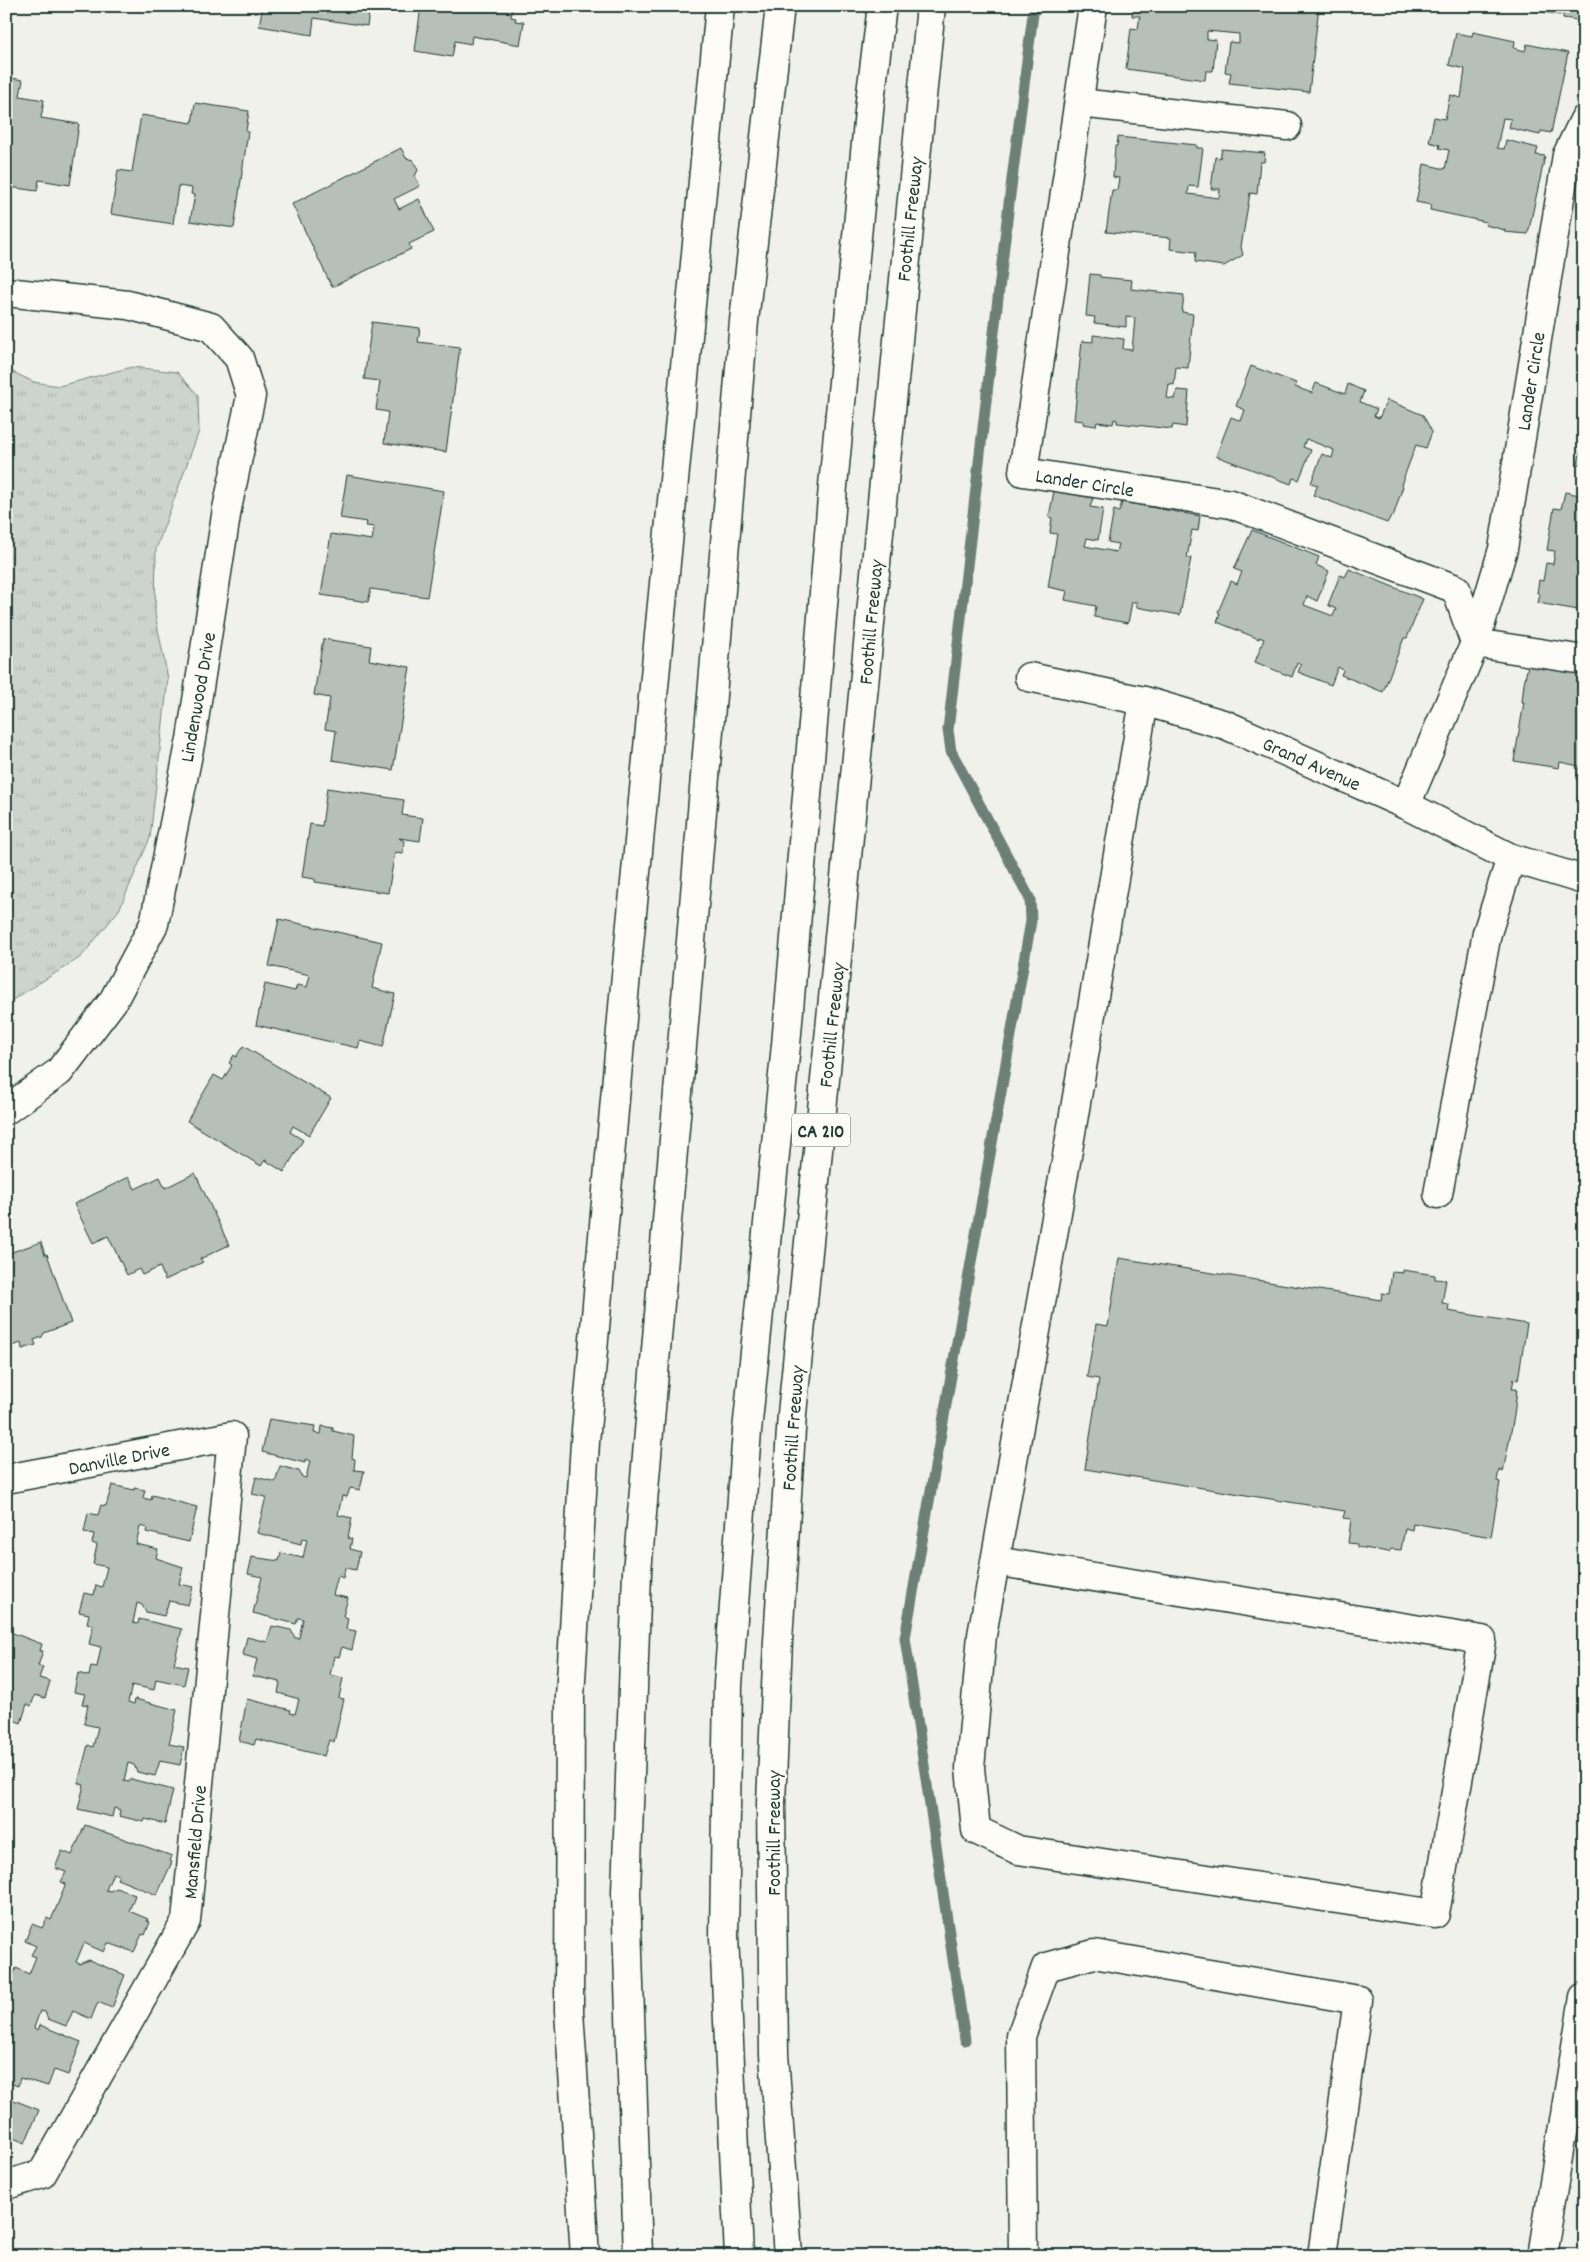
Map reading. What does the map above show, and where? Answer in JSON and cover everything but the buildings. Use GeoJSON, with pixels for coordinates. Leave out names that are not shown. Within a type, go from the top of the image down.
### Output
{"type":"FeatureCollection","features":[{"type":"Feature","properties":{"kind":"main road"},"geometry":{"type":"LineString","coordinates":[[585,2256],[569,2011],[570,1697],[586,1432],[625,987],[720,6]]}},
{"type":"Feature","properties":{"kind":"main road"},"geometry":{"type":"LineString","coordinates":[[638,2256],[626,1893],[637,1572],[744,321],[780,6]]}},
{"type":"Feature","properties":{"kind":"main road"},"geometry":{"type":"LineString","coordinates":[[740,2256],[724,1936],[728,1685],[747,1431],[786,1045],[833,486],[870,101],[882,6]]}},
{"type":"Feature","properties":{"kind":"main road","name":"Foothill Freeway"},"geometry":{"type":"LineString","coordinates":[[788,2256],[774,2054],[771,1802],[788,1473],[792,1414],[930,6]]}},
{"type":"Feature","properties":{"kind":"main road","name":"Lander Circle"},"geometry":{"type":"LineString","coordinates":[[1093,6],[1023,472],[1232,504],[1456,589],[1476,643]]}},
{"type":"Feature","properties":{"kind":"main road"},"geometry":{"type":"LineString","coordinates":[[1078,103],[1288,126]]}},
{"type":"Feature","properties":{"kind":"main road","name":"Lander Circle"},"geometry":{"type":"LineString","coordinates":[[1406,805],[1476,643],[1503,549],[1567,155],[1584,120]]}},
{"type":"Feature","properties":{"kind":"main road","name":"Lindenwood Drive"},"geometry":{"type":"LineString","coordinates":[[6,292],[128,305],[211,327],[239,358],[251,396],[227,509],[191,739],[154,924],[112,1001],[59,1072],[6,1110]]}},
{"type":"Feature","properties":{"kind":"main road"},"geometry":{"type":"LineString","coordinates":[[1476,643],[1584,660]]}},
{"type":"Feature","properties":{"kind":"main road","name":"Grand Avenue"},"geometry":{"type":"LineString","coordinates":[[1029,678],[1144,700],[1226,725],[1406,805],[1511,858],[1584,880]]}},
{"type":"Feature","properties":{"kind":"main road"},"geometry":{"type":"LineString","coordinates":[[996,1561],[1482,1640],[1435,1914],[1018,1850],[976,1830],[970,1768],[982,1635],[1068,1156],[1144,700]]}},
{"type":"Feature","properties":{"kind":"main road"},"geometry":{"type":"LineString","coordinates":[[1438,1194],[1487,933],[1511,858]]}},
{"type":"Feature","properties":{"kind":"main road","name":"Danville Drive"},"geometry":{"type":"LineString","coordinates":[[6,1479],[232,1436]]}},
{"type":"Feature","properties":{"kind":"main road","name":"Mansfield Drive"},"geometry":{"type":"LineString","coordinates":[[6,2185],[42,2174],[186,1921],[232,1436]]}},
{"type":"Feature","properties":{"kind":"main road"},"geometry":{"type":"LineString","coordinates":[[1023,2256],[1021,2036],[1046,1967],[1094,1954],[1358,2000],[1322,2256]]}},
{"type":"Feature","properties":{"kind":"main road"},"geometry":{"type":"LineString","coordinates":[[1542,2256],[1584,1997]]}},
{"type":"Feature","properties":{"kind":"green space"},"geometry":{"type":"Polygon","coordinates":[[[132,367],[177,372],[198,395],[199,431],[156,549],[155,614],[168,679],[150,838],[119,910],[81,957],[6,1004],[6,369],[34,382],[59,386],[132,367]]]}},
{"type":"Feature","properties":{"kind":"waterway"},"geometry":{"type":"LineString","coordinates":[[965,2040],[905,1638],[1031,921],[1030,899],[951,751],[948,730],[1009,203],[1034,6]]}}]}
